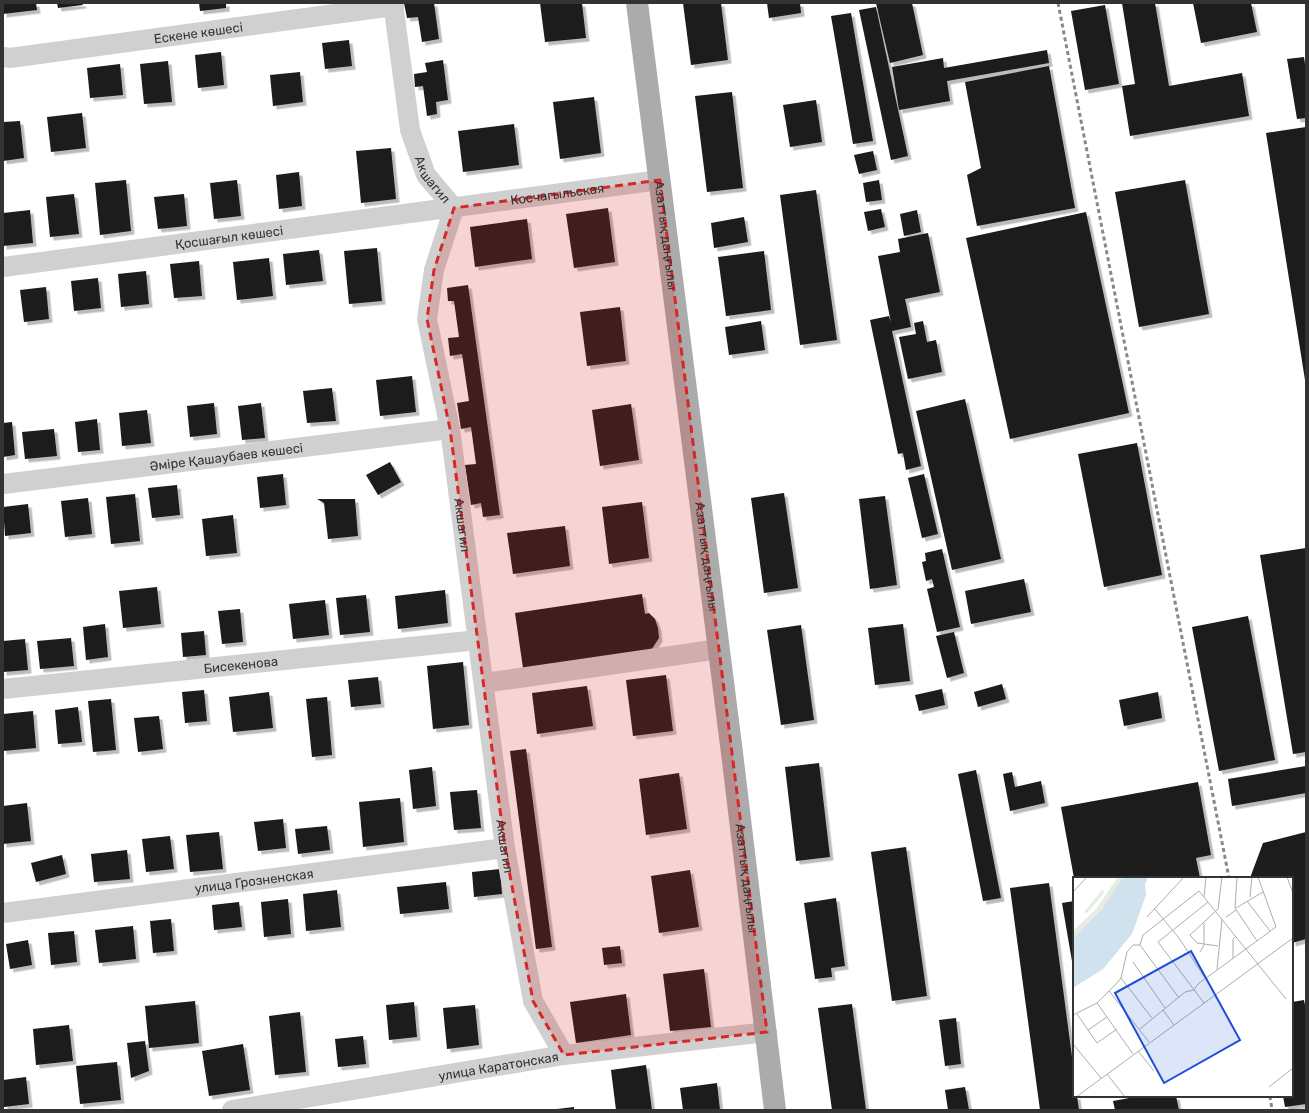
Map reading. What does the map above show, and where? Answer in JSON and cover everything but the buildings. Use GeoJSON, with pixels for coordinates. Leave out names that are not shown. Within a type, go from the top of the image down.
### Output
{"type":"FeatureCollection","features":[{"type":"Feature","properties":{"kind":"main road","name":"Азаттық даңғылы"},"geometry":{"type":"LineString","coordinates":[[636,3],[660,180],[719,649],[767,1032],[775,1110]]}},
{"type":"Feature","properties":{"kind":"street","name":"Ескене көшесі"},"geometry":{"type":"LineString","coordinates":[[3,57],[10,58],[393,4]]}},
{"type":"Feature","properties":{"kind":"street","name":"Акшагил"},"geometry":{"type":"LineString","coordinates":[[393,4],[410,130],[426,175],[454,208],[434,270],[427,319],[450,429],[505,848],[533,1001],[564,1055]]}},
{"type":"Feature","properties":{"kind":"street","name":"Косчагыльская"},"geometry":{"type":"LineString","coordinates":[[454,208],[660,180]]}},
{"type":"Feature","properties":{"kind":"street","name":"Қосшағыл көшесі"},"geometry":{"type":"LineString","coordinates":[[3,267],[454,208]]}},
{"type":"Feature","properties":{"kind":"street","name":"Әміре Қашаубаев көшесі"},"geometry":{"type":"LineString","coordinates":[[3,484],[450,429]]}},
{"type":"Feature","properties":{"kind":"street","name":"Бисекенова"},"geometry":{"type":"LineString","coordinates":[[3,689],[478,640]]}},
{"type":"Feature","properties":{"kind":"street"},"geometry":{"type":"LineString","coordinates":[[484,683],[719,649]]}},
{"type":"Feature","properties":{"kind":"street","name":"улица Грозненская"},"geometry":{"type":"LineString","coordinates":[[3,913],[505,848]]}},
{"type":"Feature","properties":{"kind":"street","name":"улица Каратонская"},"geometry":{"type":"LineString","coordinates":[[232,1110],[564,1055],[767,1032]]}},
{"type":"Feature","properties":{"kind":"highlighted area"},"geometry":{"type":"Polygon","coordinates":[[[660,180],[767,1032],[564,1055],[533,1001],[505,848],[450,429],[427,319],[434,270],[454,208],[660,180]]]}},
{"type":"Feature","properties":{"kind":"railway"},"geometry":{"type":"LineString","coordinates":[[1058,3],[1229,877]]}},
{"type":"Feature","properties":{"kind":"railway"},"geometry":{"type":"LineString","coordinates":[[1270,1097],[1272,1110]]}}]}
